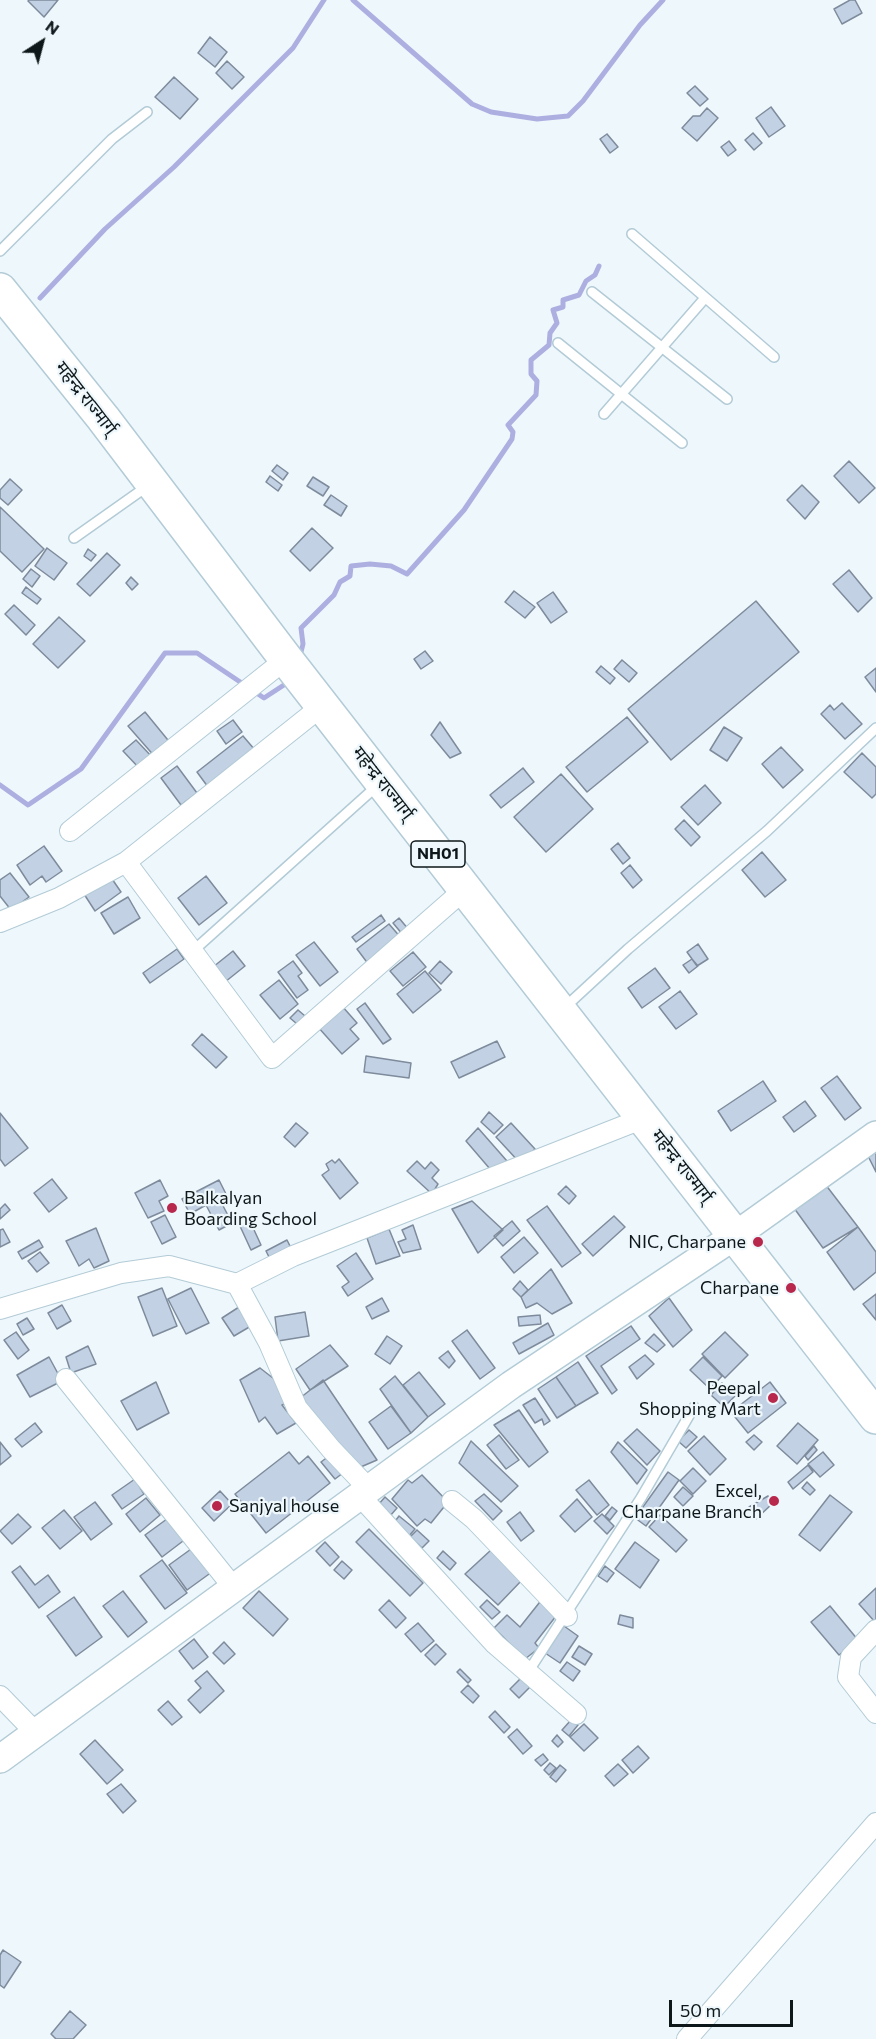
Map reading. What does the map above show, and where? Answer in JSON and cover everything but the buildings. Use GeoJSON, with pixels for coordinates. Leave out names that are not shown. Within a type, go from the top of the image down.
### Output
{"type":"FeatureCollection","features":[{"type":"Feature","properties":{"kind":"highway","name":"महेन्द्र राज्मार्ग्"},"geometry":{"type":"LineString","coordinates":[[0,290],[103,418],[322,706],[876,1417]]}},
{"type":"Feature","properties":{"kind":"street"},"geometry":{"type":"LineString","coordinates":[[70,831],[286,659]]}},
{"type":"Feature","properties":{"kind":"street"},"geometry":{"type":"LineString","coordinates":[[0,922],[59,898],[126,862],[322,706]]}},
{"type":"Feature","properties":{"kind":"street"},"geometry":{"type":"LineString","coordinates":[[126,862],[273,1058],[465,889]]}},
{"type":"Feature","properties":{"kind":"street"},"geometry":{"type":"LineString","coordinates":[[0,1309],[121,1273],[169,1266],[237,1284],[293,1256],[644,1118]]}},
{"type":"Feature","properties":{"kind":"street"},"geometry":{"type":"LineString","coordinates":[[0,1759],[511,1385],[736,1235],[876,1135]]}},
{"type":"Feature","properties":{"kind":"street"},"geometry":{"type":"LineString","coordinates":[[237,1284],[269,1343],[297,1408],[365,1492],[495,1644],[576,1714]]}},
{"type":"Feature","properties":{"kind":"street"},"geometry":{"type":"LineString","coordinates":[[66,1379],[234,1588]]}},
{"type":"Feature","properties":{"kind":"street"},"geometry":{"type":"LineString","coordinates":[[452,1501],[474,1520],[567,1616]]}},
{"type":"Feature","properties":{"kind":"street"},"geometry":{"type":"LineString","coordinates":[[876,1630],[850,1657],[848,1677],[876,1713]]}},
{"type":"Feature","properties":{"kind":"street"},"geometry":{"type":"LineString","coordinates":[[0,1696],[36,1732]]}},
{"type":"Feature","properties":{"kind":"street"},"geometry":{"type":"LineString","coordinates":[[687,2039],[876,1823]]}},
{"type":"Feature","properties":{"kind":"lane"},"geometry":{"type":"LineString","coordinates":[[0,251],[112,139],[147,112]]}},
{"type":"Feature","properties":{"kind":"lane"},"geometry":{"type":"LineString","coordinates":[[632,234],[774,357]]}},
{"type":"Feature","properties":{"kind":"lane"},"geometry":{"type":"LineString","coordinates":[[592,292],[727,399]]}},
{"type":"Feature","properties":{"kind":"lane"},"geometry":{"type":"LineString","coordinates":[[604,414],[705,297]]}},
{"type":"Feature","properties":{"kind":"lane"},"geometry":{"type":"LineString","coordinates":[[558,343],[682,443]]}},
{"type":"Feature","properties":{"kind":"lane"},"geometry":{"type":"LineString","coordinates":[[74,538],[151,484]]}},
{"type":"Feature","properties":{"kind":"lane"},"geometry":{"type":"LineString","coordinates":[[561,1010],[628,949],[767,831],[876,728]]}},
{"type":"Feature","properties":{"kind":"lane"},"geometry":{"type":"LineString","coordinates":[[193,951],[382,782]]}},
{"type":"Feature","properties":{"kind":"lane"},"geometry":{"type":"LineString","coordinates":[[528,1672],[567,1616],[642,1498],[694,1407]]}},
{"type":"Feature","properties":{"kind":"waterway"},"geometry":{"type":"LineString","coordinates":[[40,298],[105,229],[174,167],[293,48],[324,0]]}},
{"type":"Feature","properties":{"kind":"waterway"},"geometry":{"type":"LineString","coordinates":[[353,0],[472,104],[491,112],[537,119],[568,116],[583,101],[640,25],[663,0]]}},
{"type":"Feature","properties":{"kind":"waterway"},"geometry":{"type":"LineString","coordinates":[[300,656],[303,644],[301,628],[334,595],[340,582],[350,576],[351,566],[370,564],[391,566],[407,574],[464,510],[512,439],[513,432],[508,425],[536,395],[537,381],[531,374],[531,360],[549,345],[550,333],[557,323],[553,310],[563,307],[563,300],[579,295],[586,281],[595,275],[599,266]]}},
{"type":"Feature","properties":{"kind":"waterway"},"geometry":{"type":"LineString","coordinates":[[0,785],[28,805],[81,769],[165,653],[197,653],[264,698],[290,681]]}},
{"type":"Feature","properties":{"kind":"place","name":"Balkalyan Boarding School"},"geometry":{"type":"Point","coordinates":[172,1208]}},
{"type":"Feature","properties":{"kind":"place","name":"NIC, Charpane"},"geometry":{"type":"Point","coordinates":[758,1242]}},
{"type":"Feature","properties":{"kind":"place","name":"Charpane"},"geometry":{"type":"Point","coordinates":[791,1288]}},
{"type":"Feature","properties":{"kind":"place","name":"Peepal Shopping Mart"},"geometry":{"type":"Point","coordinates":[773,1398]}},
{"type":"Feature","properties":{"kind":"place","name":"Excel, Charpane Branch"},"geometry":{"type":"Point","coordinates":[774,1501]}},
{"type":"Feature","properties":{"kind":"place","name":"Sanjyal house"},"geometry":{"type":"Point","coordinates":[217,1506]}}]}
